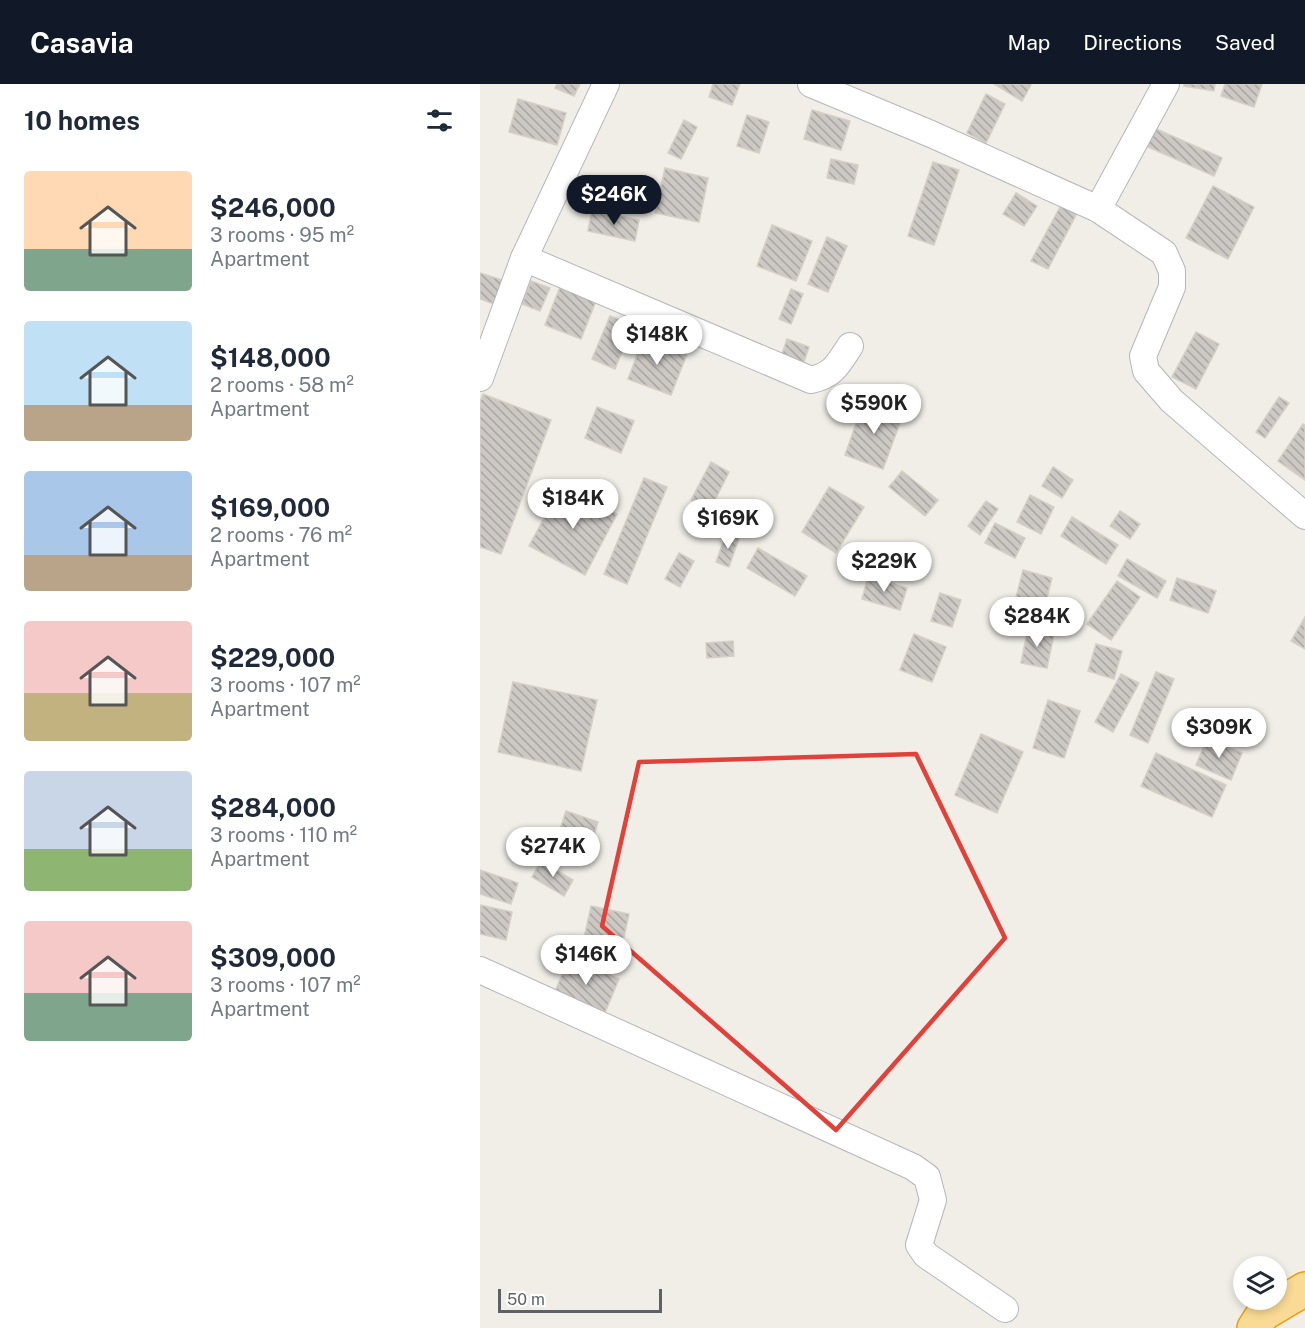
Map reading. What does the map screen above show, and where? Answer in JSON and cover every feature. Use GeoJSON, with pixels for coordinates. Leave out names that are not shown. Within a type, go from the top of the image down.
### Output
{"type":"FeatureCollection","features":[{"type":"Feature","properties":{"kind":"highway"},"geometry":{"type":"LineString","coordinates":[[1254,1328],[1263,1314],[1305,1289]]}},
{"type":"Feature","properties":{"kind":"street"},"geometry":{"type":"LineString","coordinates":[[480,378],[524,258],[606,84]]}},
{"type":"Feature","properties":{"kind":"street"},"geometry":{"type":"LineString","coordinates":[[812,84],[931,134],[1098,209],[1164,254],[1172,271],[1172,287],[1143,356],[1146,371],[1172,401],[1305,516]]}},
{"type":"Feature","properties":{"kind":"street"},"geometry":{"type":"LineString","coordinates":[[1098,209],[1166,84]]}},
{"type":"Feature","properties":{"kind":"street"},"geometry":{"type":"LineString","coordinates":[[524,258],[811,380],[824,377],[834,371],[850,346]]}},
{"type":"Feature","properties":{"kind":"street"},"geometry":{"type":"LineString","coordinates":[[480,970],[913,1167],[927,1177],[933,1200],[919,1245],[926,1256],[1005,1309]]}},
{"type":"Feature","properties":{"kind":"highlighted area"},"geometry":{"type":"Polygon","coordinates":[[[916,754],[1005,938],[836,1130],[602,926],[639,762],[916,754]]]}},
{"type":"Feature","properties":{"kind":"building"},"geometry":{"type":"Polygon","coordinates":[[[557,84],[580,84],[574,96],[555,88],[557,84]]]}},
{"type":"Feature","properties":{"kind":"building"},"geometry":{"type":"Polygon","coordinates":[[[713,84],[740,84],[732,105],[709,97],[713,84]]]}},
{"type":"Feature","properties":{"kind":"building"},"geometry":{"type":"Polygon","coordinates":[[[994,84],[1030,84],[1031,85],[1022,101],[994,84]]]}},
{"type":"Feature","properties":{"kind":"building"},"geometry":{"type":"Polygon","coordinates":[[[1184,84],[1215,84],[1214,91],[1184,86],[1184,84]]]}},
{"type":"Feature","properties":{"kind":"building"},"geometry":{"type":"Polygon","coordinates":[[[1225,84],[1262,84],[1254,107],[1221,96],[1225,84]]]}},
{"type":"Feature","properties":{"kind":"building"},"geometry":{"type":"Polygon","coordinates":[[[986,94],[1005,104],[986,143],[967,133],[986,94]]]}},
{"type":"Feature","properties":{"kind":"building"},"geometry":{"type":"Polygon","coordinates":[[[518,99],[566,113],[557,145],[509,132],[518,99]]]}},
{"type":"Feature","properties":{"kind":"building"},"geometry":{"type":"Polygon","coordinates":[[[812,110],[850,121],[841,150],[804,139],[812,110]]]}},
{"type":"Feature","properties":{"kind":"building"},"geometry":{"type":"Polygon","coordinates":[[[747,115],[769,122],[759,153],[737,146],[747,115]]]}},
{"type":"Feature","properties":{"kind":"building"},"geometry":{"type":"Polygon","coordinates":[[[684,120],[697,127],[681,159],[668,153],[684,120]]]}},
{"type":"Feature","properties":{"kind":"building"},"geometry":{"type":"Polygon","coordinates":[[[1154,128],[1222,158],[1214,176],[1146,146],[1154,128]]]}},
{"type":"Feature","properties":{"kind":"building"},"geometry":{"type":"Polygon","coordinates":[[[831,159],[858,165],[854,184],[827,178],[831,159]]]}},
{"type":"Feature","properties":{"kind":"building"},"geometry":{"type":"Polygon","coordinates":[[[933,162],[959,170],[934,245],[908,236],[933,162]]]}},
{"type":"Feature","properties":{"kind":"building"},"geometry":{"type":"Polygon","coordinates":[[[665,168],[708,178],[699,222],[655,213],[665,168]]]}},
{"type":"Feature","properties":{"kind":"building"},"geometry":{"type":"Polygon","coordinates":[[[1213,186],[1254,207],[1228,259],[1186,238],[1213,186]]]}},
{"type":"Feature","properties":{"kind":"building"},"geometry":{"type":"Polygon","coordinates":[[[1016,193],[1037,206],[1024,226],[1003,214],[1016,193]]]}},
{"type":"Feature","properties":{"kind":"building"},"geometry":{"type":"Polygon","coordinates":[[[1061,205],[1077,213],[1048,269],[1031,261],[1061,205]]]}},
{"type":"Feature","properties":{"kind":"building"},"geometry":{"type":"Polygon","coordinates":[[[592,210],[639,220],[635,241],[588,231],[592,210]]]}},
{"type":"Feature","properties":{"kind":"building"},"geometry":{"type":"Polygon","coordinates":[[[772,225],[812,241],[796,281],[757,266],[772,225]]]}},
{"type":"Feature","properties":{"kind":"building"},"geometry":{"type":"Polygon","coordinates":[[[827,237],[847,246],[828,292],[808,284],[827,237]]]}},
{"type":"Feature","properties":{"kind":"building"},"geometry":{"type":"Polygon","coordinates":[[[480,273],[502,280],[494,304],[480,299],[480,273]]]}},
{"type":"Feature","properties":{"kind":"building"},"geometry":{"type":"Polygon","coordinates":[[[531,281],[550,288],[540,311],[522,304],[531,281]]]}},
{"type":"Feature","properties":{"kind":"building"},"geometry":{"type":"Polygon","coordinates":[[[560,287],[596,301],[581,339],[545,325],[560,287]]]}},
{"type":"Feature","properties":{"kind":"building"},"geometry":{"type":"Polygon","coordinates":[[[791,289],[803,294],[791,324],[779,319],[791,289]]]}},
{"type":"Feature","properties":{"kind":"building"},"geometry":{"type":"Polygon","coordinates":[[[610,316],[633,325],[615,369],[592,359],[610,316]]]}},
{"type":"Feature","properties":{"kind":"building"},"geometry":{"type":"Polygon","coordinates":[[[1196,332],[1219,344],[1196,389],[1172,377],[1196,332]]]}},
{"type":"Feature","properties":{"kind":"building"},"geometry":{"type":"Polygon","coordinates":[[[644,337],[687,354],[671,395],[628,379],[644,337]]]}},
{"type":"Feature","properties":{"kind":"building"},"geometry":{"type":"Polygon","coordinates":[[[787,339],[809,347],[803,365],[781,357],[787,339]]]}},
{"type":"Feature","properties":{"kind":"building"},"geometry":{"type":"Polygon","coordinates":[[[483,394],[551,420],[501,554],[480,547],[480,402],[483,394]]]}},
{"type":"Feature","properties":{"kind":"building"},"geometry":{"type":"Polygon","coordinates":[[[1279,397],[1289,403],[1265,438],[1256,432],[1279,397]]]}},
{"type":"Feature","properties":{"kind":"building"},"geometry":{"type":"Polygon","coordinates":[[[864,401],[903,415],[883,469],[845,455],[864,401]]]}},
{"type":"Feature","properties":{"kind":"building"},"geometry":{"type":"Polygon","coordinates":[[[597,407],[634,421],[621,453],[585,438],[597,407]]]}},
{"type":"Feature","properties":{"kind":"building"},"geometry":{"type":"Polygon","coordinates":[[[1303,424],[1305,425],[1305,480],[1278,461],[1303,424]]]}},
{"type":"Feature","properties":{"kind":"building"},"geometry":{"type":"Polygon","coordinates":[[[711,462],[729,472],[710,510],[691,500],[711,462]]]}},
{"type":"Feature","properties":{"kind":"building"},"geometry":{"type":"Polygon","coordinates":[[[1053,467],[1073,480],[1062,498],[1042,486],[1053,467]]]}},
{"type":"Feature","properties":{"kind":"building"},"geometry":{"type":"Polygon","coordinates":[[[902,471],[938,500],[925,516],[889,487],[902,471]]]}},
{"type":"Feature","properties":{"kind":"building"},"geometry":{"type":"Polygon","coordinates":[[[644,478],[667,487],[627,584],[604,574],[644,478]]]}},
{"type":"Feature","properties":{"kind":"building"},"geometry":{"type":"Polygon","coordinates":[[[562,485],[617,514],[585,575],[529,546],[562,485]]]}},
{"type":"Feature","properties":{"kind":"building"},"geometry":{"type":"Polygon","coordinates":[[[829,487],[864,507],[836,553],[802,532],[829,487]]]}},
{"type":"Feature","properties":{"kind":"building"},"geometry":{"type":"Polygon","coordinates":[[[1030,495],[1054,507],[1041,534],[1017,522],[1030,495]]]}},
{"type":"Feature","properties":{"kind":"building"},"geometry":{"type":"Polygon","coordinates":[[[986,501],[998,509],[980,535],[968,526],[986,501]]]}},
{"type":"Feature","properties":{"kind":"building"},"geometry":{"type":"Polygon","coordinates":[[[1120,511],[1140,524],[1130,539],[1110,526],[1120,511]]]}},
{"type":"Feature","properties":{"kind":"building"},"geometry":{"type":"Polygon","coordinates":[[[1072,517],[1118,545],[1106,564],[1061,536],[1072,517]]]}},
{"type":"Feature","properties":{"kind":"building"},"geometry":{"type":"Polygon","coordinates":[[[995,523],[1025,538],[1015,558],[985,543],[995,523]]]}},
{"type":"Feature","properties":{"kind":"building"},"geometry":{"type":"Polygon","coordinates":[[[726,534],[739,538],[729,567],[716,562],[726,534]]]}},
{"type":"Feature","properties":{"kind":"building"},"geometry":{"type":"Polygon","coordinates":[[[758,548],[807,576],[795,596],[747,568],[758,548]]]}},
{"type":"Feature","properties":{"kind":"building"},"geometry":{"type":"Polygon","coordinates":[[[679,553],[694,561],[680,587],[665,579],[679,553]]]}},
{"type":"Feature","properties":{"kind":"building"},"geometry":{"type":"Polygon","coordinates":[[[1127,559],[1166,581],[1157,598],[1118,576],[1127,559]]]}},
{"type":"Feature","properties":{"kind":"building"},"geometry":{"type":"Polygon","coordinates":[[[1023,570],[1052,578],[1040,625],[1011,617],[1023,570]]]}},
{"type":"Feature","properties":{"kind":"building"},"geometry":{"type":"Polygon","coordinates":[[[868,576],[907,588],[900,610],[862,599],[868,576]]]}},
{"type":"Feature","properties":{"kind":"building"},"geometry":{"type":"Polygon","coordinates":[[[1177,578],[1216,591],[1208,613],[1170,600],[1177,578]]]}},
{"type":"Feature","properties":{"kind":"building"},"geometry":{"type":"Polygon","coordinates":[[[1117,581],[1140,597],[1111,640],[1087,624],[1117,581]]]}},
{"type":"Feature","properties":{"kind":"building"},"geometry":{"type":"Polygon","coordinates":[[[940,593],[961,600],[952,627],[931,621],[940,593]]]}},
{"type":"Feature","properties":{"kind":"building"},"geometry":{"type":"Polygon","coordinates":[[[1305,617],[1305,649],[1291,641],[1305,617]]]}},
{"type":"Feature","properties":{"kind":"building"},"geometry":{"type":"Polygon","coordinates":[[[1028,628],[1054,634],[1047,668],[1021,663],[1028,628]]]}},
{"type":"Feature","properties":{"kind":"building"},"geometry":{"type":"Polygon","coordinates":[[[914,634],[946,647],[932,682],[900,670],[914,634]]]}},
{"type":"Feature","properties":{"kind":"building"},"geometry":{"type":"Polygon","coordinates":[[[733,641],[734,656],[707,658],[706,643],[733,641]]]}},
{"type":"Feature","properties":{"kind":"building"},"geometry":{"type":"Polygon","coordinates":[[[1096,644],[1122,651],[1114,679],[1088,671],[1096,644]]]}},
{"type":"Feature","properties":{"kind":"building"},"geometry":{"type":"Polygon","coordinates":[[[1156,672],[1174,679],[1148,743],[1130,735],[1156,672]]]}},
{"type":"Feature","properties":{"kind":"building"},"geometry":{"type":"Polygon","coordinates":[[[1121,674],[1139,683],[1113,732],[1095,722],[1121,674]]]}},
{"type":"Feature","properties":{"kind":"building"},"geometry":{"type":"Polygon","coordinates":[[[513,682],[597,700],[581,771],[498,752],[513,682]]]}},
{"type":"Feature","properties":{"kind":"building"},"geometry":{"type":"Polygon","coordinates":[[[1048,700],[1080,711],[1064,758],[1033,748],[1048,700]]]}},
{"type":"Feature","properties":{"kind":"building"},"geometry":{"type":"Polygon","coordinates":[[[981,734],[1023,752],[997,813],[955,795],[981,734]]]}},
{"type":"Feature","properties":{"kind":"building"},"geometry":{"type":"Polygon","coordinates":[[[1207,739],[1242,753],[1231,780],[1196,765],[1207,739]]]}},
{"type":"Feature","properties":{"kind":"building"},"geometry":{"type":"Polygon","coordinates":[[[1156,753],[1226,785],[1212,817],[1141,786],[1156,753]]]}},
{"type":"Feature","properties":{"kind":"building"},"geometry":{"type":"Polygon","coordinates":[[[566,811],[598,822],[588,856],[555,845],[566,811]]]}},
{"type":"Feature","properties":{"kind":"building"},"geometry":{"type":"Polygon","coordinates":[[[541,861],[573,880],[564,896],[532,877],[541,861]]]}},
{"type":"Feature","properties":{"kind":"building"},"geometry":{"type":"Polygon","coordinates":[[[480,870],[518,883],[511,904],[480,894],[480,870]]]}},
{"type":"Feature","properties":{"kind":"building"},"geometry":{"type":"Polygon","coordinates":[[[480,905],[512,912],[506,940],[480,934],[480,905]]]}},
{"type":"Feature","properties":{"kind":"building"},"geometry":{"type":"Polygon","coordinates":[[[591,906],[629,914],[621,951],[583,943],[591,906]]]}},
{"type":"Feature","properties":{"kind":"building"},"geometry":{"type":"Polygon","coordinates":[[[569,958],[619,979],[604,1015],[554,994],[569,958]]]}}]}
